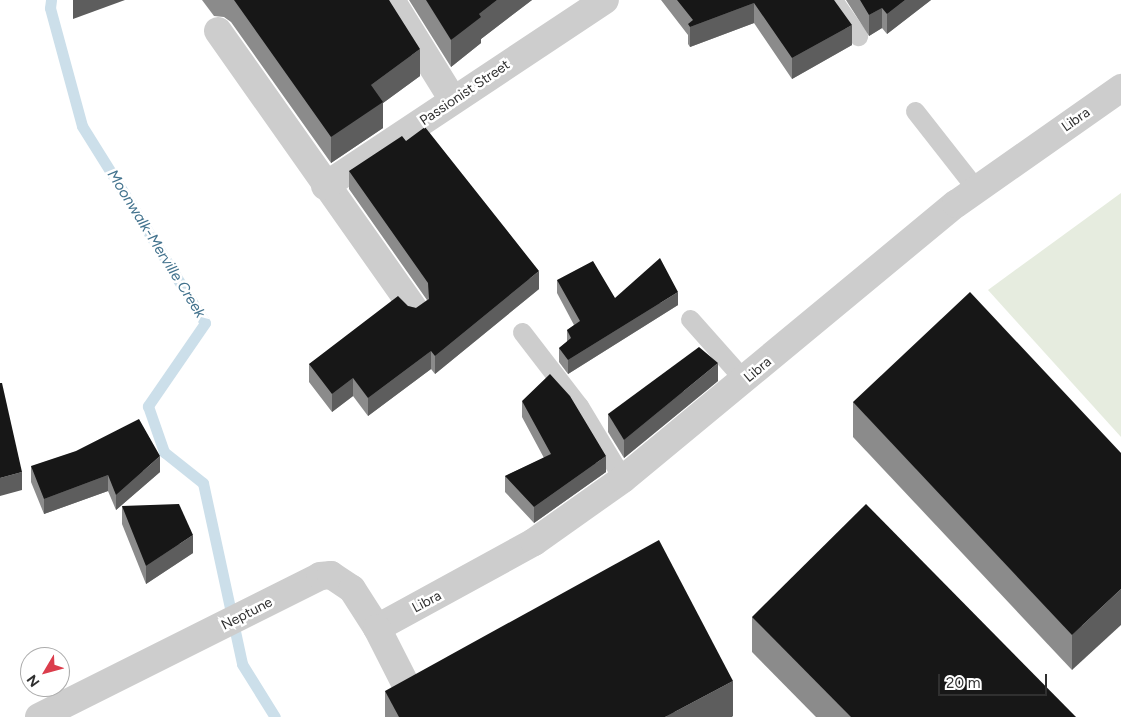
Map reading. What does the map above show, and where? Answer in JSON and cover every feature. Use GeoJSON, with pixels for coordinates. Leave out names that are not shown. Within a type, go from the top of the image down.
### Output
{"type":"FeatureCollection","features":[{"type":"Feature","properties":{"kind":"street"},"geometry":{"type":"LineString","coordinates":[[391,0],[453,100]]}},
{"type":"Feature","properties":{"kind":"street","name":"Passionist Street"},"geometry":{"type":"LineString","coordinates":[[325,186],[453,100],[590,4]]}},
{"type":"Feature","properties":{"kind":"street"},"geometry":{"type":"LineString","coordinates":[[218,31],[325,186],[414,310]]}},
{"type":"Feature","properties":{"kind":"street","name":"Libra"},"geometry":{"type":"LineString","coordinates":[[378,628],[534,542],[623,479],[977,190],[1121,88]]}},
{"type":"Feature","properties":{"kind":"street","name":"Neptune"},"geometry":{"type":"LineString","coordinates":[[39,717],[252,613],[320,576],[331,575],[352,588],[378,628],[407,687]]}},
{"type":"Feature","properties":{"kind":"lane"},"geometry":{"type":"LineString","coordinates":[[833,0],[858,36]]}},
{"type":"Feature","properties":{"kind":"lane"},"geometry":{"type":"LineString","coordinates":[[915,111],[977,190]]}},
{"type":"Feature","properties":{"kind":"lane"},"geometry":{"type":"LineString","coordinates":[[690,319],[745,381]]}},
{"type":"Feature","properties":{"kind":"lane"},"geometry":{"type":"LineString","coordinates":[[522,332],[579,406],[623,479]]}},
{"type":"Feature","properties":{"kind":"shaded area"},"geometry":{"type":"Polygon","coordinates":[[[1121,193],[1121,437],[988,290],[1121,193]]]}},
{"type":"Feature","properties":{"kind":"building"},"geometry":{"type":"Polygon","coordinates":[[[234,0],[389,0],[420,49],[371,85],[383,102],[331,137],[234,0]]]}},
{"type":"Feature","properties":{"kind":"building"},"geometry":{"type":"Polygon","coordinates":[[[426,0],[497,0],[479,14],[481,17],[451,40],[426,0]]]}},
{"type":"Feature","properties":{"kind":"building"},"geometry":{"type":"Polygon","coordinates":[[[677,0],[834,0],[852,25],[792,58],[754,3],[690,27],[688,24],[693,20],[677,0]]]}},
{"type":"Feature","properties":{"kind":"building"},"geometry":{"type":"Polygon","coordinates":[[[860,0],[905,0],[887,14],[882,8],[869,15],[860,0]]]}},
{"type":"Feature","properties":{"kind":"building"},"geometry":{"type":"Polygon","coordinates":[[[425,127],[539,271],[435,356],[431,351],[368,398],[353,378],[332,394],[309,364],[398,296],[408,306],[416,308],[429,299],[428,283],[349,171],[402,136],[406,141],[425,127]]]}},
{"type":"Feature","properties":{"kind":"building"},"geometry":{"type":"Polygon","coordinates":[[[660,258],[678,292],[568,360],[559,348],[571,338],[567,330],[580,321],[557,280],[593,261],[615,298],[660,258]]]}},
{"type":"Feature","properties":{"kind":"building"},"geometry":{"type":"Polygon","coordinates":[[[970,292],[1121,453],[1121,589],[1072,635],[853,402],[970,292]]]}},
{"type":"Feature","properties":{"kind":"building"},"geometry":{"type":"Polygon","coordinates":[[[699,347],[718,363],[624,440],[608,414],[699,347]]]}},
{"type":"Feature","properties":{"kind":"building"},"geometry":{"type":"Polygon","coordinates":[[[550,374],[570,396],[606,456],[534,507],[505,476],[551,454],[522,401],[550,374]]]}},
{"type":"Feature","properties":{"kind":"building"},"geometry":{"type":"Polygon","coordinates":[[[0,383],[2,383],[22,472],[0,478],[0,383]]]}},
{"type":"Feature","properties":{"kind":"building"},"geometry":{"type":"Polygon","coordinates":[[[139,419],[160,456],[116,495],[108,475],[44,499],[31,466],[76,451],[139,419]]]}},
{"type":"Feature","properties":{"kind":"building"},"geometry":{"type":"Polygon","coordinates":[[[179,504],[193,535],[146,566],[122,506],[179,504]]]}},
{"type":"Feature","properties":{"kind":"building"},"geometry":{"type":"Polygon","coordinates":[[[866,504],[1076,717],[851,717],[752,617],[866,504]]]}},
{"type":"Feature","properties":{"kind":"building"},"geometry":{"type":"Polygon","coordinates":[[[659,540],[733,681],[665,717],[399,717],[385,691],[659,540]]]}},
{"type":"Feature","properties":{"kind":"waterway","name":"Moonwalk-Merville Creek"},"geometry":{"type":"LineString","coordinates":[[51,0],[50,8],[82,126],[205,323],[148,406],[164,452],[203,483],[242,664],[275,717]]}}]}
